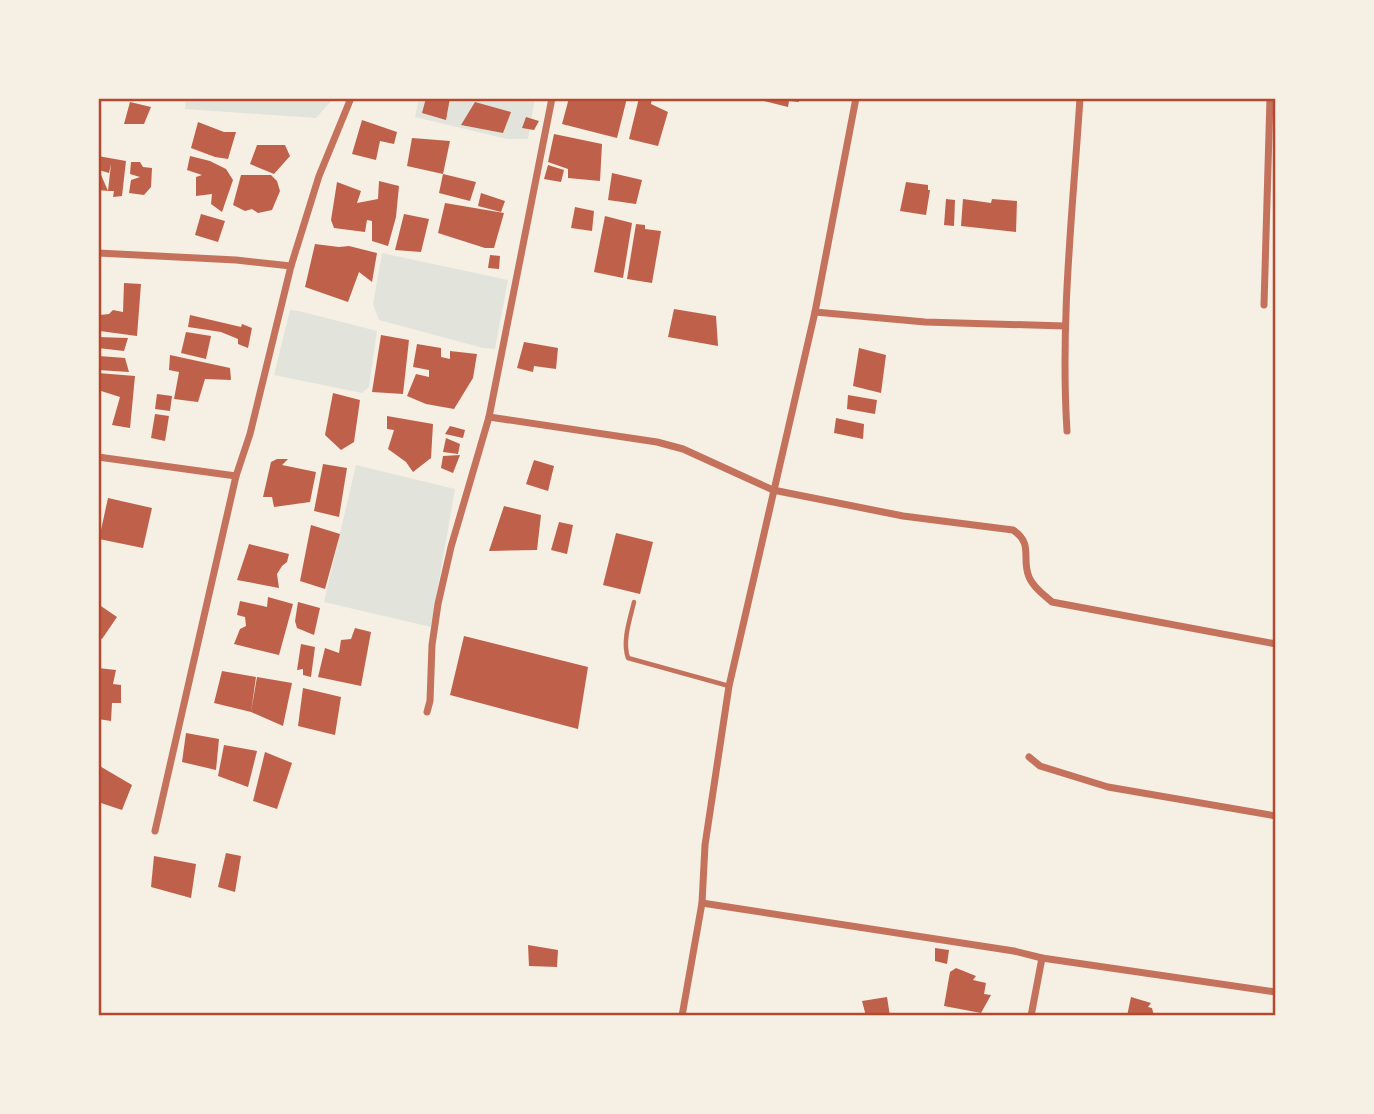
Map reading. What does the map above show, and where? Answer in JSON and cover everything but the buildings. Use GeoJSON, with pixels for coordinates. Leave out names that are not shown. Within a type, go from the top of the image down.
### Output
{"type":"FeatureCollection","features":[{"type":"Feature","properties":{"kind":"street"},"geometry":{"type":"LineString","coordinates":[[155,831],[236,476],[250,435],[291,266],[319,176],[351,98]]}},
{"type":"Feature","properties":{"kind":"street"},"geometry":{"type":"LineString","coordinates":[[427,712],[438,604],[451,547],[489,417],[552,98]]}},
{"type":"Feature","properties":{"kind":"street"},"geometry":{"type":"LineString","coordinates":[[682,1016],[702,903],[705,845],[729,686],[815,312],[856,98]]}},
{"type":"Feature","properties":{"kind":"street"},"geometry":{"type":"LineString","coordinates":[[1067,430],[1064,390],[1065,326],[1080,98]]}},
{"type":"Feature","properties":{"kind":"street"},"geometry":{"type":"LineString","coordinates":[[1264,305],[1270,98]]}},
{"type":"Feature","properties":{"kind":"street"},"geometry":{"type":"LineString","coordinates":[[98,253],[236,260],[291,266]]}},
{"type":"Feature","properties":{"kind":"street"},"geometry":{"type":"LineString","coordinates":[[815,312],[925,322],[1065,326]]}},
{"type":"Feature","properties":{"kind":"street"},"geometry":{"type":"LineString","coordinates":[[489,417],[657,442],[683,449],[773,490],[903,516],[1013,530],[1021,536],[1026,545],[1028,576],[1036,588],[1052,602],[1276,644]]}},
{"type":"Feature","properties":{"kind":"street"},"geometry":{"type":"LineString","coordinates":[[98,457],[236,476]]}},
{"type":"Feature","properties":{"kind":"street"},"geometry":{"type":"LineString","coordinates":[[1029,757],[1040,766],[1108,787],[1276,816]]}},
{"type":"Feature","properties":{"kind":"street"},"geometry":{"type":"LineString","coordinates":[[702,903],[1014,951],[1042,958],[1276,992]]}},
{"type":"Feature","properties":{"kind":"street"},"geometry":{"type":"LineString","coordinates":[[1031,1016],[1042,958]]}},
{"type":"Feature","properties":{"kind":"lane"},"geometry":{"type":"LineString","coordinates":[[635,602],[626,640],[628,658],[729,686]]}},
{"type":"Feature","properties":{"kind":"shaded area"},"geometry":{"type":"Polygon","coordinates":[[[186,98],[334,98],[316,118],[185,109],[186,98]]]}},
{"type":"Feature","properties":{"kind":"shaded area"},"geometry":{"type":"Polygon","coordinates":[[[419,98],[535,98],[528,139],[507,139],[415,117],[419,98]]]}},
{"type":"Feature","properties":{"kind":"shaded area"},"geometry":{"type":"Polygon","coordinates":[[[382,253],[508,280],[495,349],[379,320],[373,304],[382,253]]]}},
{"type":"Feature","properties":{"kind":"shaded area"},"geometry":{"type":"Polygon","coordinates":[[[290,310],[377,331],[369,387],[362,393],[274,375],[290,310]]]}},
{"type":"Feature","properties":{"kind":"shaded area"},"geometry":{"type":"Polygon","coordinates":[[[356,465],[455,489],[431,627],[324,602],[356,465]]]}}]}
